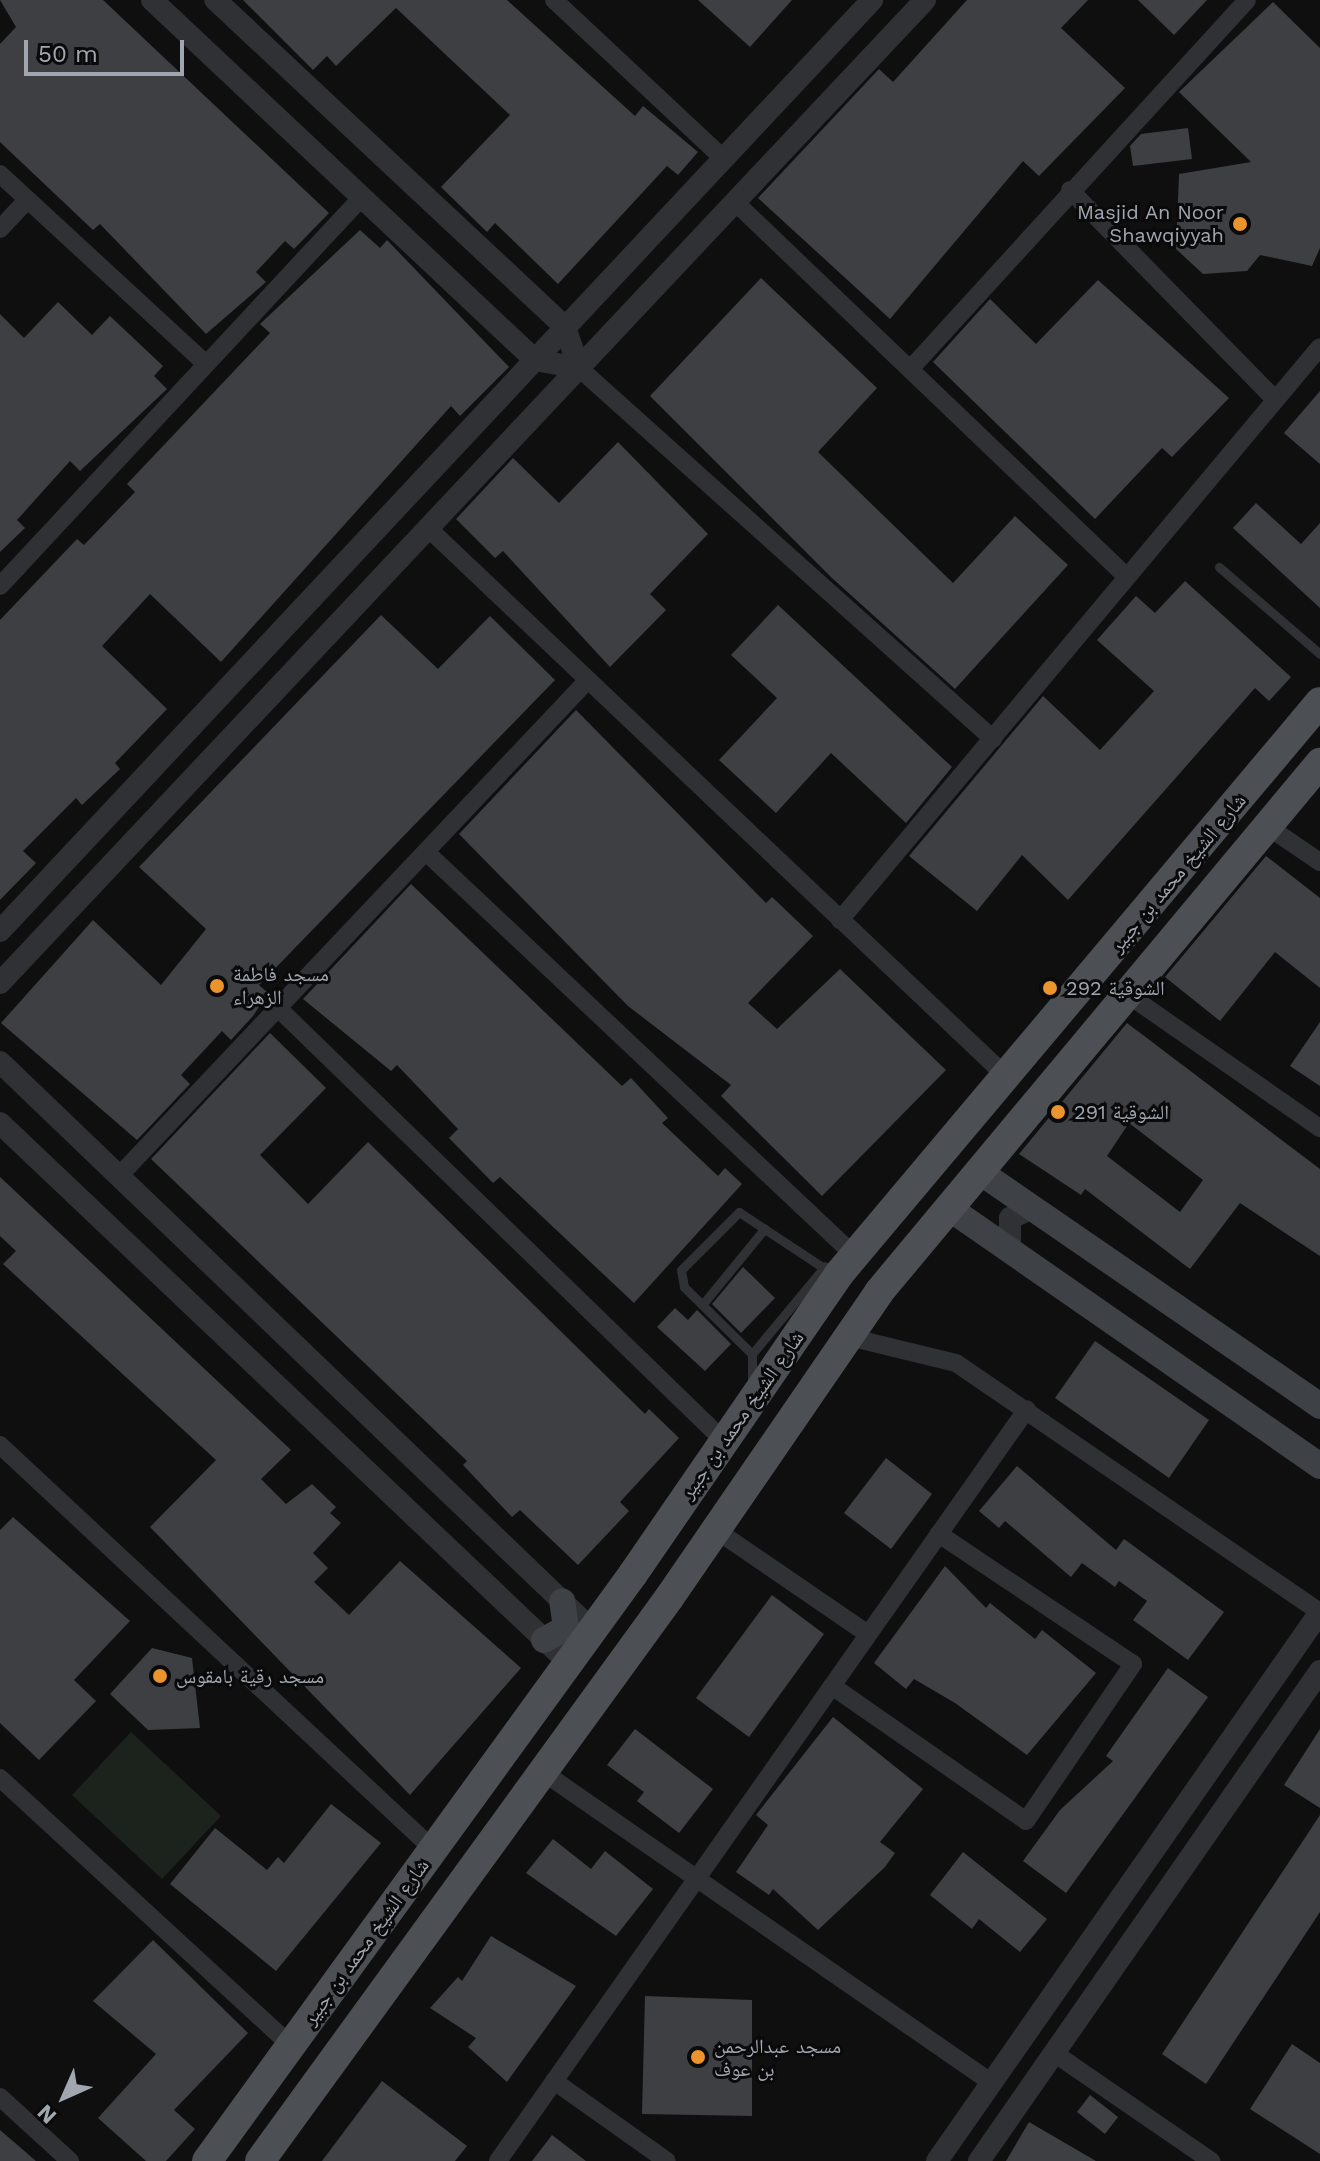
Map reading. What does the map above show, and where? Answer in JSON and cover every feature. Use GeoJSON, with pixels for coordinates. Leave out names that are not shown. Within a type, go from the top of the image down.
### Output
{"type":"FeatureCollection","features":[{"type":"Feature","properties":{"kind":"main road","name":"شارع الشيخ محمد بن جبير"},"geometry":{"type":"LineString","coordinates":[[207,2161],[569,1663],[752,1400],[842,1262],[1007,1077],[1320,702]]}},
{"type":"Feature","properties":{"kind":"main road","name":"شارع الشيخ محمد بن جبير"},"geometry":{"type":"LineString","coordinates":[[260,2161],[716,1530],[849,1337],[949,1208],[1320,763]]}},
{"type":"Feature","properties":{"kind":"main road"},"geometry":{"type":"LineString","coordinates":[[980,1172],[1320,1406]]}},
{"type":"Feature","properties":{"kind":"main road"},"geometry":{"type":"LineString","coordinates":[[949,1208],[1320,1466]]}},
{"type":"Feature","properties":{"kind":"main road"},"geometry":{"type":"LineString","coordinates":[[544,1640],[566,1628],[562,1601]]}},
{"type":"Feature","properties":{"kind":"street"},"geometry":{"type":"LineString","coordinates":[[152,0],[535,360],[579,368]]}},
{"type":"Feature","properties":{"kind":"street"},"geometry":{"type":"LineString","coordinates":[[215,0],[565,327],[579,368],[993,739]]}},
{"type":"Feature","properties":{"kind":"street"},"geometry":{"type":"LineString","coordinates":[[554,0],[723,158]]}},
{"type":"Feature","properties":{"kind":"street"},"geometry":{"type":"LineString","coordinates":[[0,931],[872,0]]}},
{"type":"Feature","properties":{"kind":"street"},"geometry":{"type":"LineString","coordinates":[[0,983],[925,0]]}},
{"type":"Feature","properties":{"kind":"street"},"geometry":{"type":"LineString","coordinates":[[913,366],[1070,190],[1247,0]]}},
{"type":"Feature","properties":{"kind":"street"},"geometry":{"type":"LineString","coordinates":[[0,174],[206,364]]}},
{"type":"Feature","properties":{"kind":"street"},"geometry":{"type":"LineString","coordinates":[[1070,190],[1275,399]]}},
{"type":"Feature","properties":{"kind":"street"},"geometry":{"type":"LineString","coordinates":[[0,586],[362,197]]}},
{"type":"Feature","properties":{"kind":"street"},"geometry":{"type":"LineString","coordinates":[[0,229],[27,200]]}},
{"type":"Feature","properties":{"kind":"street"},"geometry":{"type":"LineString","coordinates":[[735,202],[913,366],[1127,577]]}},
{"type":"Feature","properties":{"kind":"street"},"geometry":{"type":"LineString","coordinates":[[840,920],[1320,347]]}},
{"type":"Feature","properties":{"kind":"street"},"geometry":{"type":"LineString","coordinates":[[428,528],[586,682],[1007,1077]]}},
{"type":"Feature","properties":{"kind":"street"},"geometry":{"type":"LineString","coordinates":[[119,1176],[586,682]]}},
{"type":"Feature","properties":{"kind":"street"},"geometry":{"type":"LineString","coordinates":[[1267,826],[1320,862]]}},
{"type":"Feature","properties":{"kind":"street"},"geometry":{"type":"LineString","coordinates":[[426,852],[842,1262]]}},
{"type":"Feature","properties":{"kind":"street"},"geometry":{"type":"LineString","coordinates":[[1127,994],[1320,1128]]}},
{"type":"Feature","properties":{"kind":"street"},"geometry":{"type":"LineString","coordinates":[[278,1008],[724,1441]]}},
{"type":"Feature","properties":{"kind":"street"},"geometry":{"type":"LineString","coordinates":[[0,1062],[592,1630]]}},
{"type":"Feature","properties":{"kind":"street"},"geometry":{"type":"LineString","coordinates":[[0,1123],[569,1663]]}},
{"type":"Feature","properties":{"kind":"street"},"geometry":{"type":"LineString","coordinates":[[1010,1250],[1010,1218],[1033,1208]]}},
{"type":"Feature","properties":{"kind":"street"},"geometry":{"type":"LineString","coordinates":[[849,1337],[956,1363],[1320,1612],[937,2161]]}},
{"type":"Feature","properties":{"kind":"street"},"geometry":{"type":"LineString","coordinates":[[498,2161],[1027,1409]]}},
{"type":"Feature","properties":{"kind":"street"},"geometry":{"type":"LineString","coordinates":[[0,1445],[433,1849]]}},
{"type":"Feature","properties":{"kind":"street"},"geometry":{"type":"LineString","coordinates":[[716,1530],[868,1634]]}},
{"type":"Feature","properties":{"kind":"street"},"geometry":{"type":"LineString","coordinates":[[832,1686],[1026,1821],[1133,1664],[939,1534]]}},
{"type":"Feature","properties":{"kind":"street"},"geometry":{"type":"LineString","coordinates":[[979,2161],[1320,1671]]}},
{"type":"Feature","properties":{"kind":"street"},"geometry":{"type":"LineString","coordinates":[[543,1772],[992,2083]]}},
{"type":"Feature","properties":{"kind":"street"},"geometry":{"type":"LineString","coordinates":[[0,1778],[291,2046]]}},
{"type":"Feature","properties":{"kind":"street"},"geometry":{"type":"LineString","coordinates":[[1054,2053],[1211,2161]]}},
{"type":"Feature","properties":{"kind":"street"},"geometry":{"type":"LineString","coordinates":[[554,2081],[667,2161]]}},
{"type":"Feature","properties":{"kind":"street"},"geometry":{"type":"LineString","coordinates":[[0,2097],[70,2161]]}},
{"type":"Feature","properties":{"kind":"lane"},"geometry":{"type":"LineString","coordinates":[[1219,567],[1320,654]]}},
{"type":"Feature","properties":{"kind":"lane"},"geometry":{"type":"LineString","coordinates":[[752,1354],[679,1279],[681,1270],[731,1215],[745,1214],[765,1228],[842,1262],[752,1354],[752,1400]]}},
{"type":"Feature","properties":{"kind":"lane"},"geometry":{"type":"LineString","coordinates":[[702,1305],[765,1228]]}},
{"type":"Feature","properties":{"kind":"shaded area"},"geometry":{"type":"Polygon","coordinates":[[[131,1732],[221,1816],[162,1879],[72,1795],[131,1732]]]}},
{"type":"Feature","properties":{"kind":"building"},"geometry":{"type":"Polygon","coordinates":[[[0,0],[103,0],[329,213],[294,249],[285,241],[256,272],[266,282],[206,334],[100,224],[93,230],[0,142],[0,44],[16,27],[0,0]]]}},
{"type":"Feature","properties":{"kind":"building"},"geometry":{"type":"Polygon","coordinates":[[[243,0],[507,0],[635,116],[643,106],[698,152],[678,175],[667,166],[558,284],[495,223],[487,232],[441,187],[510,115],[396,8],[336,66],[327,56],[313,70],[243,0]]]}},
{"type":"Feature","properties":{"kind":"building"},"geometry":{"type":"Polygon","coordinates":[[[698,0],[792,0],[750,47],[698,0]]]}},
{"type":"Feature","properties":{"kind":"building"},"geometry":{"type":"Polygon","coordinates":[[[967,0],[1088,0],[1061,28],[1125,88],[1039,176],[1023,161],[890,319],[758,198],[879,69],[893,82],[967,0]]]}},
{"type":"Feature","properties":{"kind":"building"},"geometry":{"type":"Polygon","coordinates":[[[1138,0],[1207,0],[1174,35],[1138,0]]]}},
{"type":"Feature","properties":{"kind":"building"},"geometry":{"type":"Polygon","coordinates":[[[1273,2],[1320,48],[1320,248],[1312,266],[1260,255],[1247,271],[1203,274],[1176,249],[1179,174],[1251,162],[1179,92],[1273,2]]]}},
{"type":"Feature","properties":{"kind":"building"},"geometry":{"type":"Polygon","coordinates":[[[1188,128],[1192,159],[1133,166],[1130,146],[1141,134],[1188,128]]]}},
{"type":"Feature","properties":{"kind":"building"},"geometry":{"type":"Polygon","coordinates":[[[360,230],[380,248],[387,240],[509,367],[460,416],[451,406],[221,662],[150,594],[102,646],[167,709],[115,763],[120,769],[82,805],[76,798],[23,851],[36,863],[0,900],[0,620],[77,539],[84,545],[135,492],[127,484],[270,333],[260,324],[360,230]]]}},
{"type":"Feature","properties":{"kind":"building"},"geometry":{"type":"Polygon","coordinates":[[[761,278],[877,388],[818,452],[953,583],[1015,516],[1068,565],[955,689],[832,578],[650,396],[761,278]]]}},
{"type":"Feature","properties":{"kind":"building"},"geometry":{"type":"Polygon","coordinates":[[[1098,280],[1229,398],[1172,457],[1162,448],[1095,519],[933,362],[990,299],[1036,344],[1098,280]]]}},
{"type":"Feature","properties":{"kind":"building"},"geometry":{"type":"Polygon","coordinates":[[[58,302],[92,335],[110,316],[163,366],[154,376],[167,389],[80,471],[70,461],[17,520],[25,528],[0,552],[0,314],[24,338],[58,302]]]}},
{"type":"Feature","properties":{"kind":"building"},"geometry":{"type":"Polygon","coordinates":[[[1320,391],[1320,464],[1284,433],[1320,391]]]}},
{"type":"Feature","properties":{"kind":"building"},"geometry":{"type":"Polygon","coordinates":[[[618,442],[708,534],[650,594],[666,610],[610,667],[503,551],[495,558],[456,519],[513,458],[559,503],[618,442]]]}},
{"type":"Feature","properties":{"kind":"building"},"geometry":{"type":"Polygon","coordinates":[[[1256,503],[1301,544],[1320,523],[1320,608],[1233,528],[1256,503]]]}},
{"type":"Feature","properties":{"kind":"building"},"geometry":{"type":"Polygon","coordinates":[[[1185,581],[1291,677],[1269,701],[1255,688],[1068,900],[1022,855],[977,911],[909,856],[1043,696],[1100,750],[1154,691],[1097,640],[1136,596],[1155,613],[1185,581]]]}},
{"type":"Feature","properties":{"kind":"building"},"geometry":{"type":"Polygon","coordinates":[[[778,605],[952,767],[906,823],[831,753],[776,813],[719,760],[777,698],[731,655],[778,605]]]}},
{"type":"Feature","properties":{"kind":"building"},"geometry":{"type":"Polygon","coordinates":[[[381,615],[438,669],[490,616],[555,680],[259,985],[268,993],[253,1016],[231,1040],[222,1031],[181,1075],[190,1084],[137,1140],[1,1023],[93,920],[161,985],[206,929],[139,867],[381,615]]]}},
{"type":"Feature","properties":{"kind":"building"},"geometry":{"type":"Polygon","coordinates":[[[576,710],[766,903],[772,897],[813,936],[748,1003],[777,1029],[840,969],[946,1070],[822,1196],[721,1096],[731,1085],[628,1006],[459,834],[576,710]]]}},
{"type":"Feature","properties":{"kind":"building"},"geometry":{"type":"Polygon","coordinates":[[[1266,856],[1320,898],[1320,988],[1275,952],[1220,1021],[1165,977],[1266,856]]]}},
{"type":"Feature","properties":{"kind":"building"},"geometry":{"type":"Polygon","coordinates":[[[411,884],[622,1086],[631,1078],[668,1118],[662,1123],[718,1176],[725,1168],[742,1184],[634,1303],[500,1177],[493,1183],[449,1138],[458,1129],[397,1065],[391,1071],[303,999],[411,884]]]}},
{"type":"Feature","properties":{"kind":"building"},"geometry":{"type":"Polygon","coordinates":[[[1320,1022],[1320,1086],[1290,1066],[1320,1022]]]}},
{"type":"Feature","properties":{"kind":"building"},"geometry":{"type":"Polygon","coordinates":[[[1127,1023],[1320,1169],[1320,1256],[1240,1203],[1190,1269],[1085,1189],[1081,1195],[1019,1154],[1127,1023]],[[1129,1123],[1107,1156],[1180,1212],[1203,1180],[1129,1123]]]}},
{"type":"Feature","properties":{"kind":"building"},"geometry":{"type":"Polygon","coordinates":[[[270,1033],[326,1088],[260,1155],[308,1204],[368,1142],[645,1414],[649,1409],[679,1438],[620,1502],[629,1511],[578,1565],[520,1510],[512,1517],[463,1465],[467,1461],[151,1159],[270,1033]]]}},
{"type":"Feature","properties":{"kind":"building"},"geometry":{"type":"Polygon","coordinates":[[[0,1177],[291,1450],[261,1479],[286,1504],[312,1484],[336,1507],[330,1513],[341,1523],[313,1553],[328,1568],[314,1582],[349,1615],[400,1561],[521,1668],[410,1795],[150,1527],[216,1460],[3,1264],[16,1251],[0,1236],[0,1177]]]}},
{"type":"Feature","properties":{"kind":"building"},"geometry":{"type":"Polygon","coordinates":[[[743,1267],[775,1298],[741,1333],[712,1304],[743,1267]]]}},
{"type":"Feature","properties":{"kind":"building"},"geometry":{"type":"Polygon","coordinates":[[[675,1308],[688,1320],[697,1310],[731,1344],[705,1371],[657,1327],[675,1308]]]}},
{"type":"Feature","properties":{"kind":"building"},"geometry":{"type":"Polygon","coordinates":[[[1095,1341],[1209,1420],[1169,1478],[1055,1398],[1095,1341]]]}},
{"type":"Feature","properties":{"kind":"building"},"geometry":{"type":"Polygon","coordinates":[[[886,1458],[932,1494],[891,1549],[844,1513],[886,1458]]]}},
{"type":"Feature","properties":{"kind":"building"},"geometry":{"type":"Polygon","coordinates":[[[1017,1466],[1116,1550],[1124,1539],[1224,1612],[1188,1660],[1133,1620],[1147,1601],[1119,1581],[1115,1587],[1082,1563],[1071,1577],[1005,1521],[999,1528],[979,1511],[1017,1466]]]}},
{"type":"Feature","properties":{"kind":"building"},"geometry":{"type":"Polygon","coordinates":[[[13,1517],[130,1621],[74,1680],[96,1701],[39,1760],[0,1723],[0,1530],[13,1517]]]}},
{"type":"Feature","properties":{"kind":"building"},"geometry":{"type":"Polygon","coordinates":[[[945,1566],[986,1608],[990,1603],[1035,1639],[1042,1630],[1096,1673],[1027,1755],[955,1703],[914,1679],[906,1689],[874,1663],[945,1566]]]}},
{"type":"Feature","properties":{"kind":"building"},"geometry":{"type":"Polygon","coordinates":[[[772,1595],[824,1634],[749,1737],[696,1698],[772,1595]]]}},
{"type":"Feature","properties":{"kind":"building","name":"مسجد رقية بامقوس"},"geometry":{"type":"Polygon","coordinates":[[[152,1648],[192,1658],[200,1728],[148,1730],[110,1694],[152,1648]]]}},
{"type":"Feature","properties":{"kind":"building"},"geometry":{"type":"Polygon","coordinates":[[[1168,1668],[1208,1697],[1066,1893],[1023,1861],[1060,1810],[1113,1761],[1106,1756],[1168,1668]]]}},
{"type":"Feature","properties":{"kind":"building"},"geometry":{"type":"Polygon","coordinates":[[[833,1717],[923,1789],[880,1842],[895,1853],[885,1867],[818,1930],[773,1889],[769,1895],[736,1872],[768,1825],[756,1815],[833,1717]]]}},
{"type":"Feature","properties":{"kind":"building"},"geometry":{"type":"Polygon","coordinates":[[[635,1729],[713,1789],[679,1833],[637,1801],[644,1792],[607,1765],[635,1729]]]}},
{"type":"Feature","properties":{"kind":"building"},"geometry":{"type":"Polygon","coordinates":[[[1320,1729],[1320,1808],[1284,1785],[1320,1729]]]}},
{"type":"Feature","properties":{"kind":"building"},"geometry":{"type":"Polygon","coordinates":[[[331,1804],[381,1843],[276,1971],[170,1884],[215,1828],[267,1870],[278,1857],[284,1863],[331,1804]]]}},
{"type":"Feature","properties":{"kind":"building"},"geometry":{"type":"Polygon","coordinates":[[[1320,1815],[1320,1912],[1206,2084],[1162,2054],[1320,1815]]]}},
{"type":"Feature","properties":{"kind":"building"},"geometry":{"type":"Polygon","coordinates":[[[553,1839],[591,1869],[605,1851],[653,1889],[616,1936],[526,1873],[553,1839]]]}},
{"type":"Feature","properties":{"kind":"building"},"geometry":{"type":"Polygon","coordinates":[[[963,1852],[1047,1919],[1020,1952],[979,1919],[972,1929],[930,1895],[963,1852]]]}},
{"type":"Feature","properties":{"kind":"building"},"geometry":{"type":"Polygon","coordinates":[[[491,1936],[576,1986],[507,2082],[468,2047],[476,2038],[430,2008],[458,1977],[462,1981],[491,1936]]]}},
{"type":"Feature","properties":{"kind":"building"},"geometry":{"type":"Polygon","coordinates":[[[153,1940],[248,2033],[174,2110],[195,2129],[166,2161],[146,2161],[98,2118],[156,2054],[93,2001],[153,1940]]]}},
{"type":"Feature","properties":{"kind":"building","name":"مسجد عبدالرحمن بن عوف"},"geometry":{"type":"Polygon","coordinates":[[[645,1996],[752,2000],[752,2116],[642,2114],[645,1996]]]}},
{"type":"Feature","properties":{"kind":"building"},"geometry":{"type":"Polygon","coordinates":[[[1292,2044],[1320,2063],[1320,2154],[1250,2109],[1292,2044]]]}},
{"type":"Feature","properties":{"kind":"building"},"geometry":{"type":"Polygon","coordinates":[[[382,2081],[467,2146],[455,2161],[322,2161],[382,2081]]]}},
{"type":"Feature","properties":{"kind":"building"},"geometry":{"type":"Polygon","coordinates":[[[1090,2095],[1118,2117],[1105,2134],[1077,2112],[1090,2095]]]}},
{"type":"Feature","properties":{"kind":"building"},"geometry":{"type":"Polygon","coordinates":[[[1029,2122],[1096,2161],[1006,2161],[1029,2122]]]}},
{"type":"Feature","properties":{"kind":"building"},"geometry":{"type":"Polygon","coordinates":[[[0,2130],[36,2161],[0,2161],[0,2130]]]}},
{"type":"Feature","properties":{"kind":"building"},"geometry":{"type":"Polygon","coordinates":[[[552,2135],[586,2161],[532,2161],[552,2135]]]}},
{"type":"Feature","properties":{"kind":"place","name":"Masjid An Noor Shawqiyyah"},"geometry":{"type":"Point","coordinates":[1240,224]}},
{"type":"Feature","properties":{"kind":"place","name":"مسجد فاطمة الزهراء"},"geometry":{"type":"Point","coordinates":[217,986]}},
{"type":"Feature","properties":{"kind":"place","name":"الشوقية 292"},"geometry":{"type":"Point","coordinates":[1050,988]}},
{"type":"Feature","properties":{"kind":"place","name":"الشوقية 291"},"geometry":{"type":"Point","coordinates":[1058,1112]}},
{"type":"Feature","properties":{"kind":"place","name":"مسجد رقية بامقوس"},"geometry":{"type":"Point","coordinates":[160,1676]}},
{"type":"Feature","properties":{"kind":"place","name":"مسجد عبدالرحمن بن عوف"},"geometry":{"type":"Point","coordinates":[698,2057]}}]}
